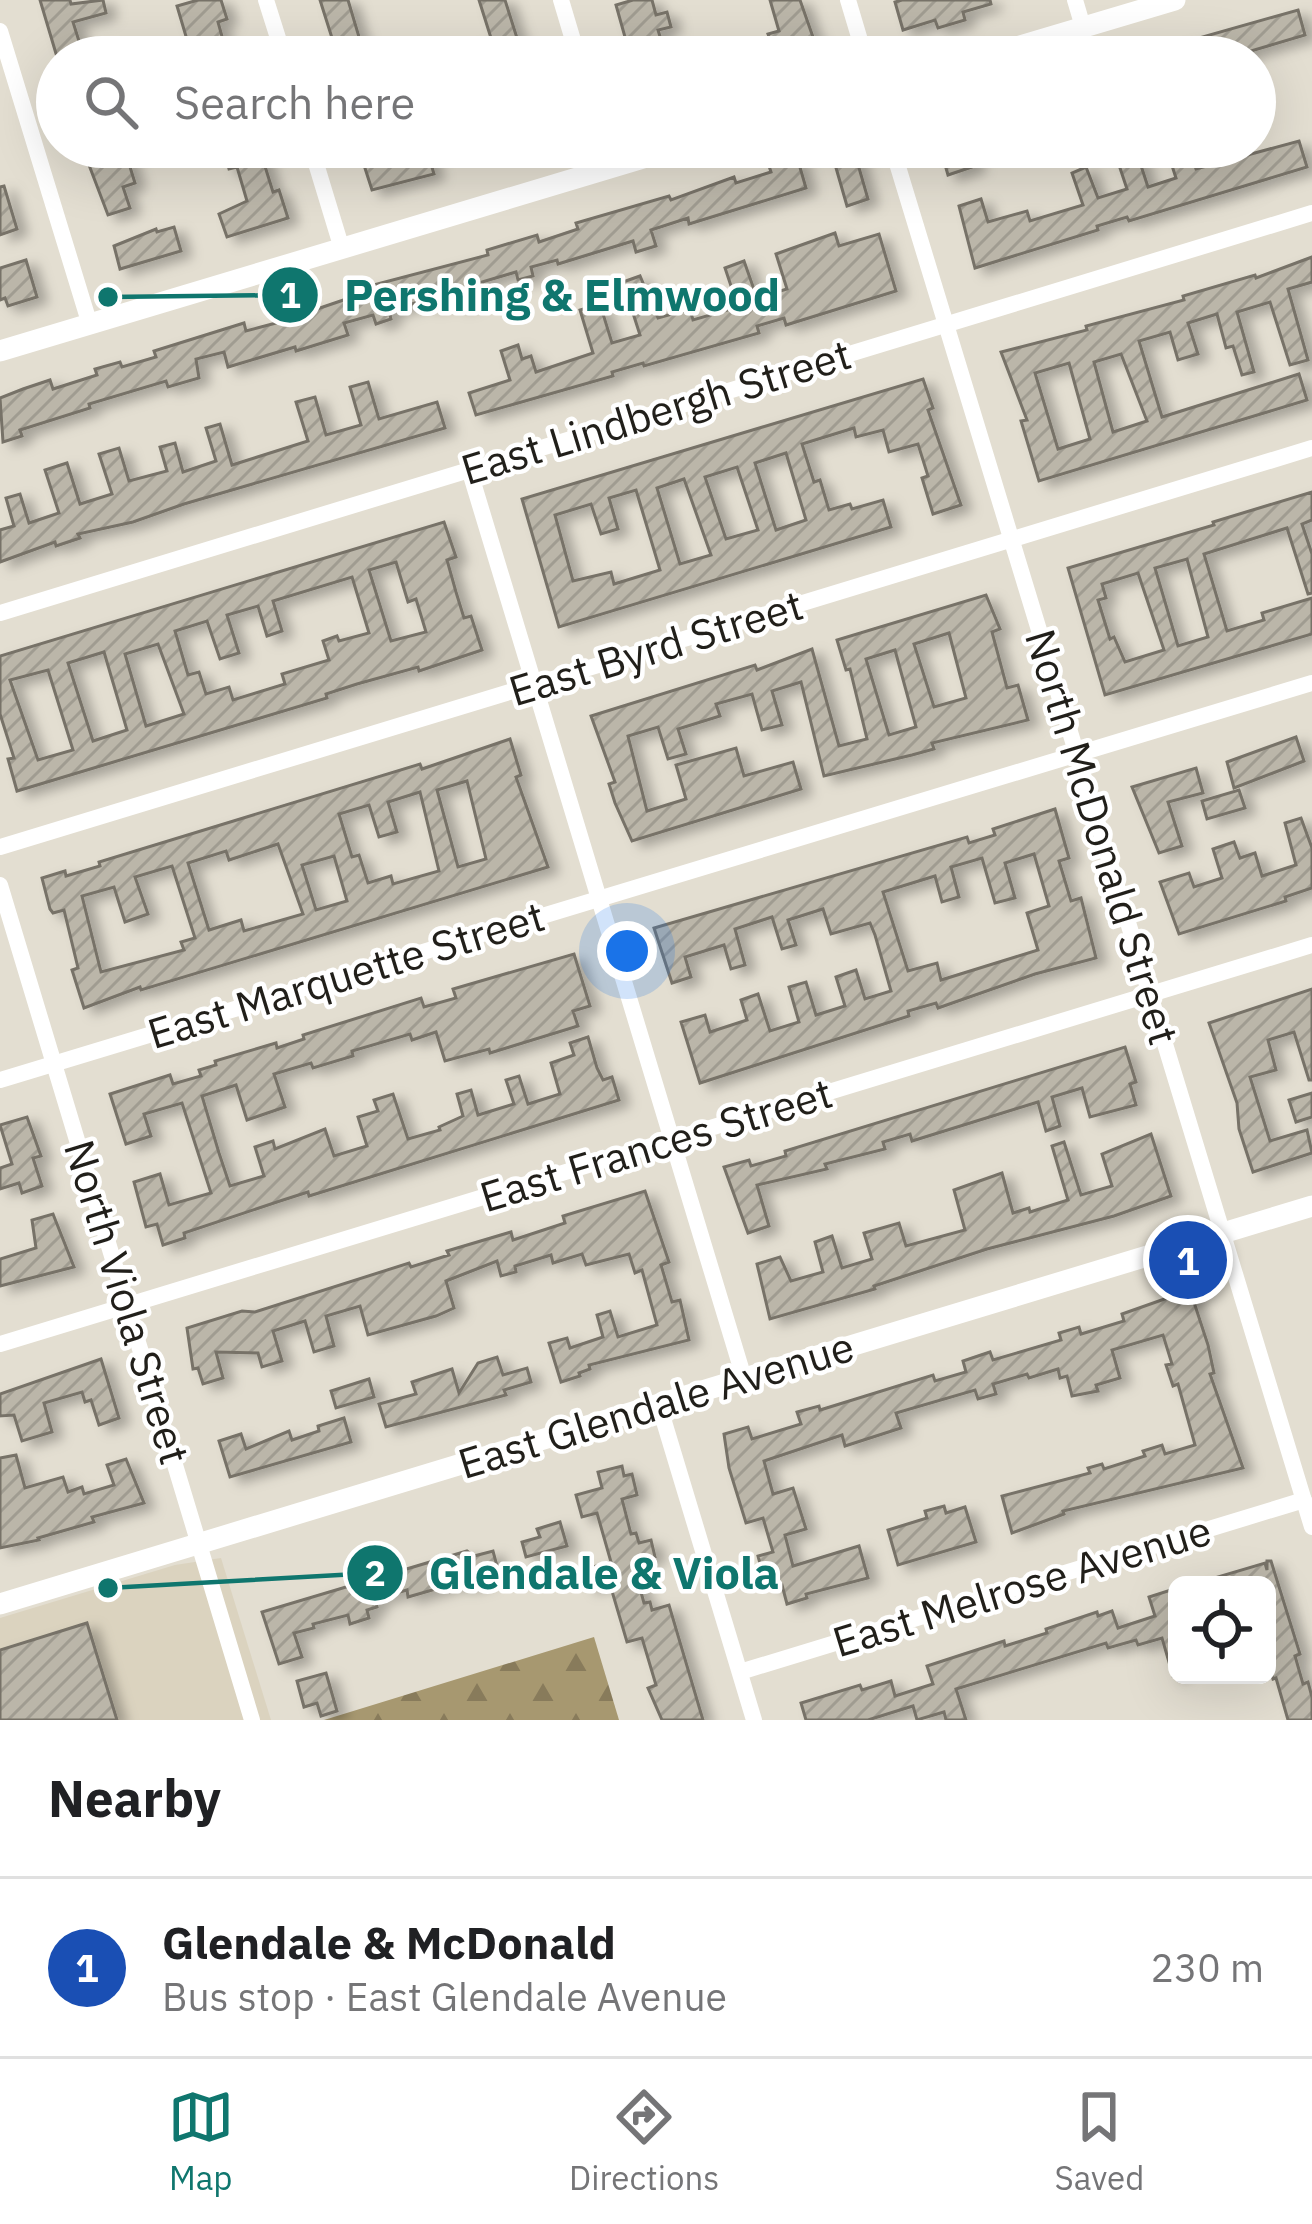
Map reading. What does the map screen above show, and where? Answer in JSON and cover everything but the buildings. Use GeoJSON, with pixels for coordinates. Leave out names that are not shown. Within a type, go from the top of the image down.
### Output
{"type":"FeatureCollection","features":[{"type":"Feature","properties":{"kind":"street"},"geometry":{"type":"LineString","coordinates":[[266,0],[277,36]]}},
{"type":"Feature","properties":{"kind":"street"},"geometry":{"type":"LineString","coordinates":[[561,0],[572,36]]}},
{"type":"Feature","properties":{"kind":"street"},"geometry":{"type":"LineString","coordinates":[[848,0],[859,36]]}},
{"type":"Feature","properties":{"kind":"street"},"geometry":{"type":"LineString","coordinates":[[1075,0],[1083,27]]}},
{"type":"Feature","properties":{"kind":"street"},"geometry":{"type":"LineString","coordinates":[[1053,36],[1175,0]]}},
{"type":"Feature","properties":{"kind":"street"},"geometry":{"type":"LineString","coordinates":[[0,31],[36,149]]}},
{"type":"Feature","properties":{"kind":"street"},"geometry":{"type":"LineString","coordinates":[[42,168],[90,325]]}},
{"type":"Feature","properties":{"kind":"street"},"geometry":{"type":"LineString","coordinates":[[317,168],[342,249]]}},
{"type":"Feature","properties":{"kind":"street"},"geometry":{"type":"LineString","coordinates":[[0,351],[342,249],[577,168]]}},
{"type":"Feature","properties":{"kind":"street","name":"North McDonald Street"},"geometry":{"type":"LineString","coordinates":[[898,168],[1312,1527]]}},
{"type":"Feature","properties":{"kind":"street","name":"East Lindbergh Street"},"geometry":{"type":"LineString","coordinates":[[0,613],[1312,214]]}},
{"type":"Feature","properties":{"kind":"street","name":"East Byrd Street"},"geometry":{"type":"LineString","coordinates":[[0,847],[1312,448]]}},
{"type":"Feature","properties":{"kind":"street"},"geometry":{"type":"LineString","coordinates":[[469,469],[744,1378]]}},
{"type":"Feature","properties":{"kind":"street","name":"East Marquette Street"},"geometry":{"type":"LineString","coordinates":[[0,1080],[1312,683]]}},
{"type":"Feature","properties":{"kind":"street","name":"North Viola Street"},"geometry":{"type":"LineString","coordinates":[[0,885],[252,1720]]}},
{"type":"Feature","properties":{"kind":"street","name":"East Frances Street"},"geometry":{"type":"LineString","coordinates":[[0,1344],[1312,945]]}},
{"type":"Feature","properties":{"kind":"street","name":"East Glendale Avenue"},"geometry":{"type":"LineString","coordinates":[[0,1604],[1312,1207]]}},
{"type":"Feature","properties":{"kind":"street"},"geometry":{"type":"LineString","coordinates":[[659,1405],[754,1720]]}},
{"type":"Feature","properties":{"kind":"street","name":"East Melrose Avenue"},"geometry":{"type":"LineString","coordinates":[[740,1672],[1304,1500]]}},
{"type":"Feature","properties":{"kind":"shaded area"},"geometry":{"type":"Polygon","coordinates":[[[221,1558],[271,1720],[0,1720],[0,1618],[175,1565],[221,1558]]]}},
{"type":"Feature","properties":{"kind":"green space"},"geometry":{"type":"Polygon","coordinates":[[[594,1637],[619,1720],[324,1720],[594,1637]]]}},
{"type":"Feature","properties":{"kind":"place","name":"Pershing & Elmwood"},"geometry":{"type":"Point","coordinates":[108,297]}},
{"type":"Feature","properties":{"kind":"place","name":"Glendale & McDonald"},"geometry":{"type":"Point","coordinates":[1188,1260]}},
{"type":"Feature","properties":{"kind":"place","name":"Glendale & Viola"},"geometry":{"type":"Point","coordinates":[108,1588]}}]}
